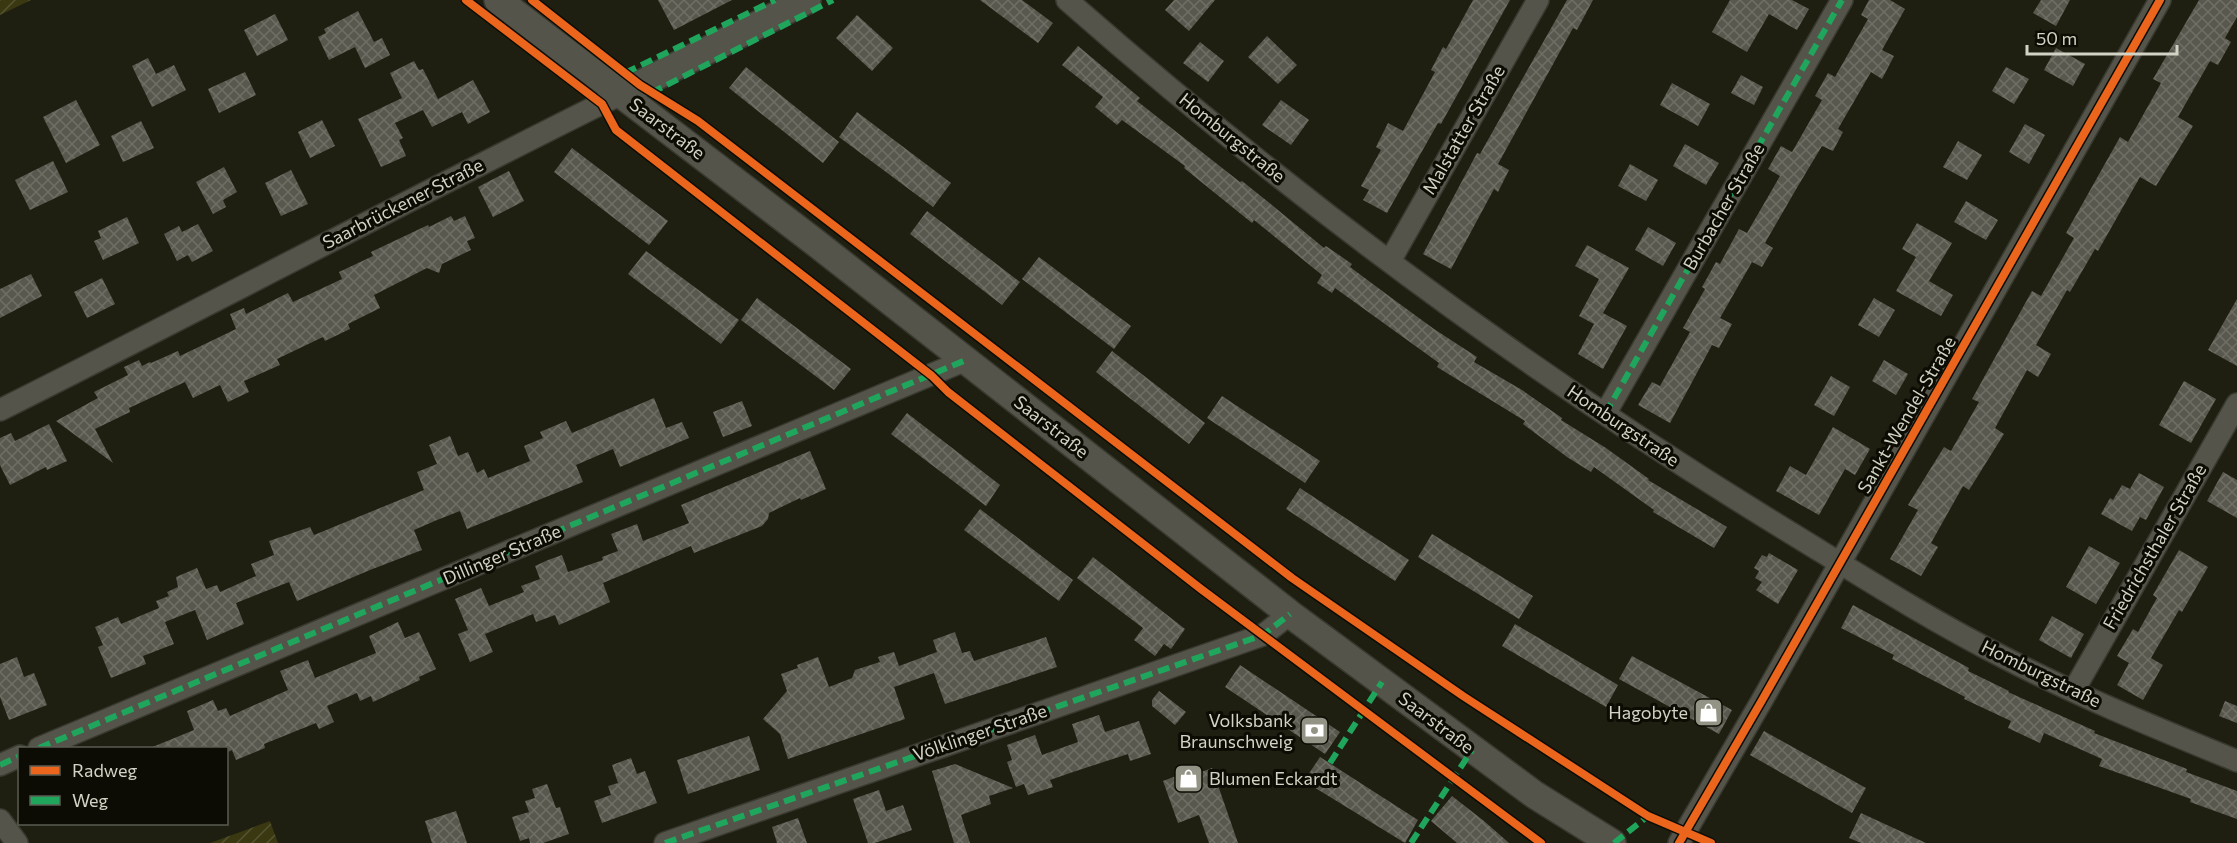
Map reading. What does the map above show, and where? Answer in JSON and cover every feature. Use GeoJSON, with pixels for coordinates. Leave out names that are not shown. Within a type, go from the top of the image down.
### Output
{"type":"FeatureCollection","features":[{"type":"Feature","properties":{"kind":"street","name":"Saarstraße"},"geometry":{"type":"LineString","coordinates":[[498,0],[966,360],[1290,614],[1535,795],[1612,843]]}},
{"type":"Feature","properties":{"kind":"street","name":"Saarbrückener Straße"},"geometry":{"type":"LineString","coordinates":[[0,410],[194,314],[467,171],[807,0]]}},
{"type":"Feature","properties":{"kind":"street","name":"Homburgstraße"},"geometry":{"type":"LineString","coordinates":[[1067,0],[1272,171],[1390,261],[1500,343],[1719,489],[1890,594],[2005,658],[2130,717],[2237,760]]}},
{"type":"Feature","properties":{"kind":"street","name":"Malstatter Straße"},"geometry":{"type":"LineString","coordinates":[[1390,261],[1538,0]]}},
{"type":"Feature","properties":{"kind":"street","name":"Burbacher Straße"},"geometry":{"type":"LineString","coordinates":[[1605,414],[1842,0]]}},
{"type":"Feature","properties":{"kind":"street","name":"Sankt-Wendel-Straße"},"geometry":{"type":"LineString","coordinates":[[1679,843],[2160,0]]}},
{"type":"Feature","properties":{"kind":"street","name":"Dillinger Straße"},"geometry":{"type":"LineString","coordinates":[[41,747],[966,360]]}},
{"type":"Feature","properties":{"kind":"street","name":"Friedrichsthaler Straße"},"geometry":{"type":"LineString","coordinates":[[2074,690],[2237,404]]}},
{"type":"Feature","properties":{"kind":"street","name":"Völklinger Straße"},"geometry":{"type":"LineString","coordinates":[[665,843],[1263,634],[1290,614]]}},
{"type":"Feature","properties":{"kind":"street"},"geometry":{"type":"LineString","coordinates":[[0,765],[18,757]]}},
{"type":"Feature","properties":{"kind":"street"},"geometry":{"type":"LineString","coordinates":[[0,820],[17,843]]}},
{"type":"Feature","properties":{"kind":"shaded area"},"geometry":{"type":"Polygon","coordinates":[[[0,0],[31,0],[0,15],[0,0]]]}},
{"type":"Feature","properties":{"kind":"shaded area"},"geometry":{"type":"Polygon","coordinates":[[[270,821],[278,843],[210,843],[270,821]]]}},
{"type":"Feature","properties":{"kind":"building"},"geometry":{"type":"Polygon","coordinates":[[[658,0],[732,0],[674,30],[658,0]]]}},
{"type":"Feature","properties":{"kind":"building"},"geometry":{"type":"Polygon","coordinates":[[[980,0],[1022,0],[1053,23],[1038,43],[980,0]]]}},
{"type":"Feature","properties":{"kind":"building"},"geometry":{"type":"Polygon","coordinates":[[[1174,0],[1215,0],[1189,31],[1165,10],[1174,0]]]}},
{"type":"Feature","properties":{"kind":"building"},"geometry":{"type":"Polygon","coordinates":[[[1473,0],[1510,0],[1441,124],[1438,123],[1387,213],[1363,200],[1369,190],[1361,186],[1381,150],[1376,147],[1388,123],[1403,131],[1435,72],[1431,70],[1443,47],[1446,49],[1473,0]]]}},
{"type":"Feature","properties":{"kind":"building"},"geometry":{"type":"Polygon","coordinates":[[[1567,0],[1593,0],[1577,30],[1573,28],[1498,164],[1509,170],[1498,192],[1494,189],[1451,269],[1423,254],[1477,153],[1480,154],[1567,0]]]}},
{"type":"Feature","properties":{"kind":"building"},"geometry":{"type":"Polygon","coordinates":[[[1730,0],[1792,0],[1809,9],[1797,30],[1769,14],[1747,52],[1712,32],[1730,0]]]}},
{"type":"Feature","properties":{"kind":"building"},"geometry":{"type":"Polygon","coordinates":[[[1869,0],[1890,0],[1905,9],[1882,50],[1894,56],[1882,79],[1871,72],[1838,129],[1843,132],[1833,151],[1822,146],[1765,243],[1773,248],[1762,267],[1752,262],[1720,318],[1732,324],[1719,348],[1712,345],[1670,423],[1638,405],[1652,382],[1660,386],[1690,332],[1683,328],[1705,289],[1702,287],[1716,262],[1720,264],[1739,229],[1747,233],[1780,176],[1768,169],[1781,146],[1792,152],[1822,100],[1815,96],[1828,73],[1835,77],[1868,19],[1861,15],[1869,0]]]}},
{"type":"Feature","properties":{"kind":"building"},"geometry":{"type":"Polygon","coordinates":[[[2041,0],[2070,0],[2056,26],[2033,13],[2041,0]]]}},
{"type":"Feature","properties":{"kind":"building"},"geometry":{"type":"Polygon","coordinates":[[[2199,0],[2237,0],[2237,17],[2225,38],[2231,42],[2218,65],[2210,61],[2178,117],[2193,126],[2156,186],[2140,177],[2098,251],[2095,249],[2070,292],[2067,290],[2036,345],[2051,354],[2038,377],[2027,370],[1995,428],[2004,434],[1969,490],[1963,486],[1931,543],[1938,547],[1921,576],[1890,559],[1918,510],[1908,505],[1944,447],[1951,451],[1979,402],[1972,399],[2032,291],[2041,296],[2074,238],[2066,233],[2120,137],[2128,142],[2161,83],[2153,79],[2199,0]]]}},
{"type":"Feature","properties":{"kind":"building"},"geometry":{"type":"Polygon","coordinates":[[[358,11],[374,42],[382,38],[390,55],[365,68],[355,47],[329,60],[318,37],[326,33],[324,29],[358,11]]]}},
{"type":"Feature","properties":{"kind":"building"},"geometry":{"type":"Polygon","coordinates":[[[275,14],[288,40],[257,56],[244,30],[275,14]]]}},
{"type":"Feature","properties":{"kind":"building"},"geometry":{"type":"Polygon","coordinates":[[[857,15],[893,48],[872,71],[836,38],[857,15]]]}},
{"type":"Feature","properties":{"kind":"building"},"geometry":{"type":"Polygon","coordinates":[[[1267,36],[1297,65],[1278,84],[1248,57],[1267,36]]]}},
{"type":"Feature","properties":{"kind":"building"},"geometry":{"type":"Polygon","coordinates":[[[1200,42],[1224,61],[1208,82],[1183,63],[1200,42]]]}},
{"type":"Feature","properties":{"kind":"building"},"geometry":{"type":"Polygon","coordinates":[[[1078,46],[1140,98],[1137,101],[1240,182],[1242,181],[1324,248],[1326,246],[1352,264],[1350,267],[1393,299],[1477,357],[1474,362],[1522,390],[1648,480],[1727,527],[1714,548],[1653,512],[1654,510],[1594,467],[1591,472],[1567,457],[1523,424],[1525,421],[1437,367],[1439,363],[1335,288],[1332,293],[1317,283],[1322,275],[1254,220],[1252,223],[1184,168],[1185,166],[1122,120],[1117,125],[1095,107],[1103,97],[1062,65],[1078,46]]]}},
{"type":"Feature","properties":{"kind":"building"},"geometry":{"type":"Polygon","coordinates":[[[2056,48],[2085,64],[2073,86],[2044,70],[2056,48]]]}},
{"type":"Feature","properties":{"kind":"building"},"geometry":{"type":"Polygon","coordinates":[[[148,58],[156,74],[174,65],[186,90],[152,107],[132,66],[148,58]]]}},
{"type":"Feature","properties":{"kind":"building"},"geometry":{"type":"Polygon","coordinates":[[[414,61],[419,70],[423,69],[438,99],[473,80],[490,112],[468,124],[462,112],[432,127],[423,110],[395,123],[403,138],[399,140],[406,156],[381,167],[358,119],[402,98],[390,73],[414,61]]]}},
{"type":"Feature","properties":{"kind":"building"},"geometry":{"type":"Polygon","coordinates":[[[746,67],[839,142],[823,163],[729,88],[746,67]]]}},
{"type":"Feature","properties":{"kind":"building"},"geometry":{"type":"Polygon","coordinates":[[[2006,67],[2029,79],[2014,104],[1992,91],[2006,67]]]}},
{"type":"Feature","properties":{"kind":"building"},"geometry":{"type":"Polygon","coordinates":[[[245,72],[256,95],[219,113],[208,89],[245,72]]]}},
{"type":"Feature","properties":{"kind":"building"},"geometry":{"type":"Polygon","coordinates":[[[1741,75],[1763,87],[1754,105],[1731,93],[1741,75]]]}},
{"type":"Feature","properties":{"kind":"building"},"geometry":{"type":"Polygon","coordinates":[[[1672,83],[1710,104],[1698,126],[1660,105],[1672,83]]]}},
{"type":"Feature","properties":{"kind":"building"},"geometry":{"type":"Polygon","coordinates":[[[76,100],[100,145],[66,163],[43,117],[76,100]]]}},
{"type":"Feature","properties":{"kind":"building"},"geometry":{"type":"Polygon","coordinates":[[[1281,100],[1309,120],[1291,145],[1262,125],[1281,100]]]}},
{"type":"Feature","properties":{"kind":"building"},"geometry":{"type":"Polygon","coordinates":[[[857,112],[951,183],[933,207],[839,137],[857,112]]]}},
{"type":"Feature","properties":{"kind":"building"},"geometry":{"type":"Polygon","coordinates":[[[322,120],[335,146],[310,158],[298,132],[322,120]]]}},
{"type":"Feature","properties":{"kind":"building"},"geometry":{"type":"Polygon","coordinates":[[[141,121],[154,148],[123,162],[111,136],[141,121]]]}},
{"type":"Feature","properties":{"kind":"building"},"geometry":{"type":"Polygon","coordinates":[[[2025,124],[2045,135],[2029,164],[2009,152],[2025,124]]]}},
{"type":"Feature","properties":{"kind":"building"},"geometry":{"type":"Polygon","coordinates":[[[1958,141],[1982,155],[1967,180],[1943,167],[1958,141]]]}},
{"type":"Feature","properties":{"kind":"building"},"geometry":{"type":"Polygon","coordinates":[[[1685,144],[1719,163],[1706,185],[1673,166],[1685,144]]]}},
{"type":"Feature","properties":{"kind":"building"},"geometry":{"type":"Polygon","coordinates":[[[572,148],[668,221],[649,245],[554,172],[572,148]]]}},
{"type":"Feature","properties":{"kind":"building"},"geometry":{"type":"Polygon","coordinates":[[[53,161],[68,192],[30,210],[15,180],[53,161]]]}},
{"type":"Feature","properties":{"kind":"building"},"geometry":{"type":"Polygon","coordinates":[[[1630,164],[1658,180],[1646,201],[1618,186],[1630,164]]]}},
{"type":"Feature","properties":{"kind":"building"},"geometry":{"type":"Polygon","coordinates":[[[224,167],[237,192],[223,200],[226,207],[213,214],[196,182],[224,167]]]}},
{"type":"Feature","properties":{"kind":"building"},"geometry":{"type":"Polygon","coordinates":[[[291,170],[308,204],[281,216],[265,183],[291,170]]]}},
{"type":"Feature","properties":{"kind":"building"},"geometry":{"type":"Polygon","coordinates":[[[509,171],[524,201],[493,217],[478,187],[509,171]]]}},
{"type":"Feature","properties":{"kind":"building"},"geometry":{"type":"Polygon","coordinates":[[[1966,201],[1998,220],[1986,240],[1954,222],[1966,201]]]}},
{"type":"Feature","properties":{"kind":"building"},"geometry":{"type":"Polygon","coordinates":[[[927,211],[1020,282],[1002,305],[910,234],[927,211]]]}},
{"type":"Feature","properties":{"kind":"building"},"geometry":{"type":"Polygon","coordinates":[[[451,216],[454,221],[465,216],[475,238],[467,241],[471,250],[442,264],[439,273],[427,268],[374,295],[380,308],[348,324],[350,329],[325,341],[323,337],[277,359],[280,365],[244,381],[249,392],[228,402],[220,385],[193,398],[185,382],[129,408],[130,412],[95,429],[113,463],[56,421],[98,398],[94,392],[128,375],[124,367],[139,360],[142,366],[178,351],[180,356],[236,329],[230,314],[244,308],[246,314],[288,293],[293,302],[342,279],[339,272],[373,256],[371,252],[451,216]]]}},
{"type":"Feature","properties":{"kind":"building"},"geometry":{"type":"Polygon","coordinates":[[[127,217],[139,243],[103,260],[94,241],[101,238],[98,231],[127,217]]]}},
{"type":"Feature","properties":{"kind":"building"},"geometry":{"type":"Polygon","coordinates":[[[1917,223],[1952,243],[1929,281],[1953,295],[1941,316],[1896,291],[1916,257],[1902,249],[1917,223]]]}},
{"type":"Feature","properties":{"kind":"building"},"geometry":{"type":"Polygon","coordinates":[[[198,224],[213,251],[192,262],[188,255],[177,261],[164,234],[179,226],[182,232],[198,224]]]}},
{"type":"Feature","properties":{"kind":"building"},"geometry":{"type":"Polygon","coordinates":[[[1648,227],[1676,243],[1663,266],[1635,250],[1648,227]]]}},
{"type":"Feature","properties":{"kind":"building"},"geometry":{"type":"Polygon","coordinates":[[[1587,245],[1629,268],[1603,313],[1627,326],[1603,369],[1578,354],[1594,324],[1579,316],[1599,279],[1575,266],[1587,245]]]}},
{"type":"Feature","properties":{"kind":"building"},"geometry":{"type":"Polygon","coordinates":[[[646,251],[739,320],[721,344],[628,274],[646,251]]]}},
{"type":"Feature","properties":{"kind":"building"},"geometry":{"type":"Polygon","coordinates":[[[1039,257],[1131,326],[1114,349],[1022,279],[1039,257]]]}},
{"type":"Feature","properties":{"kind":"building"},"geometry":{"type":"Polygon","coordinates":[[[31,274],[42,296],[0,318],[0,289],[31,274]]]}},
{"type":"Feature","properties":{"kind":"building"},"geometry":{"type":"Polygon","coordinates":[[[102,278],[115,304],[87,318],[74,292],[102,278]]]}},
{"type":"Feature","properties":{"kind":"building"},"geometry":{"type":"Polygon","coordinates":[[[757,298],[851,369],[834,390],[741,320],[757,298]]]}},
{"type":"Feature","properties":{"kind":"building"},"geometry":{"type":"Polygon","coordinates":[[[1874,298],[1895,310],[1879,337],[1858,325],[1874,298]]]}},
{"type":"Feature","properties":{"kind":"building"},"geometry":{"type":"Polygon","coordinates":[[[2237,299],[2237,366],[2208,350],[2237,299]]]}},
{"type":"Feature","properties":{"kind":"building"},"geometry":{"type":"Polygon","coordinates":[[[1112,351],[1205,423],[1189,444],[1096,372],[1112,351]]]}},
{"type":"Feature","properties":{"kind":"building"},"geometry":{"type":"Polygon","coordinates":[[[1884,360],[1908,374],[1896,395],[1872,381],[1884,360]]]}},
{"type":"Feature","properties":{"kind":"building"},"geometry":{"type":"Polygon","coordinates":[[[1831,376],[1850,387],[1834,416],[1814,405],[1831,376]]]}},
{"type":"Feature","properties":{"kind":"building"},"geometry":{"type":"Polygon","coordinates":[[[2184,381],[2216,399],[2191,443],[2159,425],[2184,381]]]}},
{"type":"Feature","properties":{"kind":"building"},"geometry":{"type":"Polygon","coordinates":[[[1222,396],[1320,461],[1305,483],[1207,418],[1222,396]]]}},
{"type":"Feature","properties":{"kind":"building"},"geometry":{"type":"Polygon","coordinates":[[[654,398],[666,428],[682,422],[689,438],[620,467],[613,449],[576,465],[583,482],[467,529],[460,511],[437,520],[414,530],[422,550],[297,601],[289,582],[236,603],[244,624],[207,640],[195,610],[165,622],[174,644],[143,656],[146,664],[111,678],[98,647],[103,645],[95,627],[118,617],[121,624],[159,608],[156,601],[169,596],[167,592],[178,587],[176,577],[197,568],[206,589],[217,585],[220,592],[256,576],[251,564],[274,555],[269,541],[310,527],[314,535],[424,490],[417,472],[437,464],[429,445],[450,436],[458,456],[468,452],[477,473],[484,469],[488,478],[530,461],[524,446],[543,438],[540,432],[566,421],[572,433],[654,398]]]}},
{"type":"Feature","properties":{"kind":"building"},"geometry":{"type":"Polygon","coordinates":[[[742,401],[752,426],[723,437],[713,412],[742,401]]]}},
{"type":"Feature","properties":{"kind":"building"},"geometry":{"type":"Polygon","coordinates":[[[907,413],[1000,485],[986,506],[891,434],[907,413]]]}},
{"type":"Feature","properties":{"kind":"building"},"geometry":{"type":"Polygon","coordinates":[[[49,424],[67,461],[47,470],[46,467],[10,485],[0,465],[0,438],[11,433],[15,441],[49,424]]]}},
{"type":"Feature","properties":{"kind":"building"},"geometry":{"type":"Polygon","coordinates":[[[1833,427],[1870,449],[1855,475],[1845,469],[1819,515],[1776,491],[1790,466],[1806,475],[1833,427]]]}},
{"type":"Feature","properties":{"kind":"building"},"geometry":{"type":"Polygon","coordinates":[[[810,451],[826,489],[769,513],[768,519],[762,526],[694,553],[691,546],[603,583],[610,602],[559,625],[555,615],[536,622],[533,614],[485,634],[493,652],[470,662],[458,634],[468,630],[455,599],[481,588],[489,606],[524,592],[521,586],[540,579],[535,566],[548,560],[562,555],[568,572],[603,560],[602,557],[618,551],[611,534],[637,524],[643,541],[689,523],[681,505],[810,451]]]}},
{"type":"Feature","properties":{"kind":"building"},"geometry":{"type":"Polygon","coordinates":[[[2223,472],[2237,480],[2237,518],[2207,501],[2223,472]]]}},
{"type":"Feature","properties":{"kind":"building"},"geometry":{"type":"Polygon","coordinates":[[[2139,473],[2164,487],[2146,520],[2140,517],[2132,531],[2101,514],[2110,498],[2113,500],[2122,485],[2130,489],[2139,473]]]}},
{"type":"Feature","properties":{"kind":"building"},"geometry":{"type":"Polygon","coordinates":[[[1300,488],[1409,560],[1395,581],[1286,509],[1300,488]]]}},
{"type":"Feature","properties":{"kind":"building"},"geometry":{"type":"Polygon","coordinates":[[[980,509],[1073,580],[1059,601],[964,530],[980,509]]]}},
{"type":"Feature","properties":{"kind":"building"},"geometry":{"type":"Polygon","coordinates":[[[1432,534],[1533,596],[1519,619],[1418,557],[1432,534]]]}},
{"type":"Feature","properties":{"kind":"building"},"geometry":{"type":"Polygon","coordinates":[[[2089,546],[2120,563],[2096,604],[2066,587],[2089,546]]]}},
{"type":"Feature","properties":{"kind":"building"},"geometry":{"type":"Polygon","coordinates":[[[2179,550],[2208,567],[2182,612],[2179,610],[2151,658],[2163,665],[2143,700],[2117,685],[2129,663],[2117,656],[2133,629],[2138,632],[2157,598],[2153,595],[2179,550]]]}},
{"type":"Feature","properties":{"kind":"building"},"geometry":{"type":"Polygon","coordinates":[[[1769,553],[1798,570],[1778,604],[1756,590],[1762,582],[1755,578],[1759,571],[1754,568],[1762,555],[1767,557],[1769,553]]]}},
{"type":"Feature","properties":{"kind":"building"},"geometry":{"type":"Polygon","coordinates":[[[1093,557],[1185,629],[1171,649],[1164,644],[1155,656],[1134,640],[1143,628],[1077,578],[1093,557]]]}},
{"type":"Feature","properties":{"kind":"building"},"geometry":{"type":"Polygon","coordinates":[[[1853,605],[1969,668],[1968,671],[2008,692],[2095,731],[2094,733],[2237,791],[2237,819],[2190,802],[2191,799],[2099,766],[2102,759],[2044,733],[2040,743],[2008,728],[2011,721],[1964,699],[1965,697],[1892,659],[1894,655],[1841,628],[1853,605]]]}},
{"type":"Feature","properties":{"kind":"building"},"geometry":{"type":"Polygon","coordinates":[[[2052,616],[2084,634],[2071,658],[2039,640],[2052,616]]]}},
{"type":"Feature","properties":{"kind":"building"},"geometry":{"type":"Polygon","coordinates":[[[398,622],[405,638],[419,632],[436,669],[419,677],[420,680],[373,702],[371,696],[360,701],[357,693],[327,706],[334,722],[319,729],[316,723],[264,744],[265,748],[236,760],[232,750],[228,752],[228,747],[152,747],[194,730],[187,711],[213,700],[218,711],[226,708],[230,716],[288,690],[280,671],[308,660],[315,678],[376,653],[369,636],[398,622]]]}},
{"type":"Feature","properties":{"kind":"building"},"geometry":{"type":"Polygon","coordinates":[[[1515,624],[1618,685],[1606,707],[1502,646],[1515,624]]]}},
{"type":"Feature","properties":{"kind":"building"},"geometry":{"type":"Polygon","coordinates":[[[955,632],[962,653],[970,651],[974,661],[1046,637],[1057,667],[945,704],[934,673],[894,687],[905,719],[788,759],[780,734],[763,719],[787,691],[781,674],[798,668],[797,665],[818,657],[829,687],[852,678],[855,670],[880,662],[878,657],[894,652],[899,666],[937,652],[933,640],[955,632]]]}},
{"type":"Feature","properties":{"kind":"building"},"geometry":{"type":"Polygon","coordinates":[[[1632,656],[1732,710],[1719,734],[1619,679],[1632,656]]]}},
{"type":"Feature","properties":{"kind":"building"},"geometry":{"type":"Polygon","coordinates":[[[17,657],[24,677],[34,673],[47,705],[9,720],[0,697],[0,664],[17,657]]]}},
{"type":"Feature","properties":{"kind":"building"},"geometry":{"type":"Polygon","coordinates":[[[1240,665],[1340,732],[1325,754],[1225,687],[1240,665]]]}},
{"type":"Feature","properties":{"kind":"building"},"geometry":{"type":"Polygon","coordinates":[[[1159,691],[1186,712],[1175,725],[1152,706],[1152,700],[1159,691]]]}},
{"type":"Feature","properties":{"kind":"building"},"geometry":{"type":"Polygon","coordinates":[[[2225,701],[2237,706],[2237,723],[2219,716],[2225,701]]]}},
{"type":"Feature","properties":{"kind":"building"},"geometry":{"type":"Polygon","coordinates":[[[1099,715],[1105,732],[1139,721],[1151,754],[1130,761],[1128,754],[1073,772],[1050,780],[1053,787],[1028,795],[1024,784],[1016,787],[1007,762],[1012,760],[1007,745],[1035,735],[1042,755],[1078,742],[1072,724],[1099,715]]]}},
{"type":"Feature","properties":{"kind":"building"},"geometry":{"type":"Polygon","coordinates":[[[1764,731],[1866,788],[1852,813],[1750,755],[1764,731]]]}},
{"type":"Feature","properties":{"kind":"building"},"geometry":{"type":"Polygon","coordinates":[[[749,736],[760,770],[688,794],[677,760],[749,736]]]}},
{"type":"Feature","properties":{"kind":"building"},"geometry":{"type":"Polygon","coordinates":[[[1320,757],[1418,820],[1405,843],[1304,781],[1320,757]]]}},
{"type":"Feature","properties":{"kind":"building"},"geometry":{"type":"Polygon","coordinates":[[[631,758],[637,774],[645,771],[657,803],[602,823],[594,801],[611,795],[608,786],[618,783],[612,765],[631,758]]]}},
{"type":"Feature","properties":{"kind":"building"},"geometry":{"type":"Polygon","coordinates":[[[955,764],[1013,788],[989,796],[991,804],[961,815],[970,843],[954,843],[932,771],[955,764]]]}},
{"type":"Feature","properties":{"kind":"building"},"geometry":{"type":"Polygon","coordinates":[[[1212,768],[1238,843],[1209,843],[1199,815],[1178,823],[1163,781],[1184,773],[1185,778],[1212,768]]]}},
{"type":"Feature","properties":{"kind":"building"},"geometry":{"type":"Polygon","coordinates":[[[547,784],[556,808],[560,807],[569,834],[543,843],[530,843],[529,838],[520,841],[512,817],[529,812],[525,801],[535,798],[532,789],[547,784]]]}},
{"type":"Feature","properties":{"kind":"building"},"geometry":{"type":"Polygon","coordinates":[[[879,790],[886,811],[903,805],[912,830],[875,843],[868,843],[853,799],[879,790]]]}},
{"type":"Feature","properties":{"kind":"building"},"geometry":{"type":"Polygon","coordinates":[[[1452,796],[1509,843],[1457,843],[1431,821],[1452,796]]]}},
{"type":"Feature","properties":{"kind":"building"},"geometry":{"type":"Polygon","coordinates":[[[456,811],[467,843],[432,843],[425,821],[456,811]]]}},
{"type":"Feature","properties":{"kind":"building"},"geometry":{"type":"Polygon","coordinates":[[[1861,813],[1926,843],[1861,843],[1849,838],[1861,813]]]}},
{"type":"Feature","properties":{"kind":"building"},"geometry":{"type":"Polygon","coordinates":[[[798,818],[807,843],[777,843],[772,827],[798,818]]]}},
{"type":"Feature","properties":{"kind":"marked path"},"geometry":{"type":"LineString","coordinates":[[625,73],[775,0]]}},
{"type":"Feature","properties":{"kind":"marked path"},"geometry":{"type":"LineString","coordinates":[[651,93],[833,0]]}},
{"type":"Feature","properties":{"kind":"marked path"},"geometry":{"type":"LineString","coordinates":[[1605,414],[1842,0]]}},
{"type":"Feature","properties":{"kind":"marked path"},"geometry":{"type":"LineString","coordinates":[[41,747],[966,360]]}},
{"type":"Feature","properties":{"kind":"marked path"},"geometry":{"type":"LineString","coordinates":[[665,843],[1263,635],[1290,614]]}},
{"type":"Feature","properties":{"kind":"marked path"},"geometry":{"type":"LineString","coordinates":[[1330,763],[1382,682]]}},
{"type":"Feature","properties":{"kind":"marked path"},"geometry":{"type":"LineString","coordinates":[[1411,843],[1472,750]]}},
{"type":"Feature","properties":{"kind":"marked path"},"geometry":{"type":"LineString","coordinates":[[0,765],[18,757]]}},
{"type":"Feature","properties":{"kind":"marked path"},"geometry":{"type":"LineString","coordinates":[[1614,843],[1648,816]]}},
{"type":"Feature","properties":{"kind":"cycle path"},"geometry":{"type":"LineString","coordinates":[[466,0],[602,104],[616,130],[932,376],[948,392],[1201,589],[1541,843]]}},
{"type":"Feature","properties":{"kind":"cycle path"},"geometry":{"type":"LineString","coordinates":[[532,0],[640,85],[698,121],[1292,578],[1463,696],[1648,816],[1711,843]]}},
{"type":"Feature","properties":{"kind":"cycle path"},"geometry":{"type":"LineString","coordinates":[[1679,843],[2160,0]]}},
{"type":"Feature","properties":{"kind":"place","name":"Hagobyte"},"geometry":{"type":"Point","coordinates":[1709,713]}},
{"type":"Feature","properties":{"kind":"place","name":"Volksbank Braunschweig"},"geometry":{"type":"Point","coordinates":[1314,731]}},
{"type":"Feature","properties":{"kind":"place","name":"Blumen Eckardt"},"geometry":{"type":"Point","coordinates":[1188,779]}}]}
